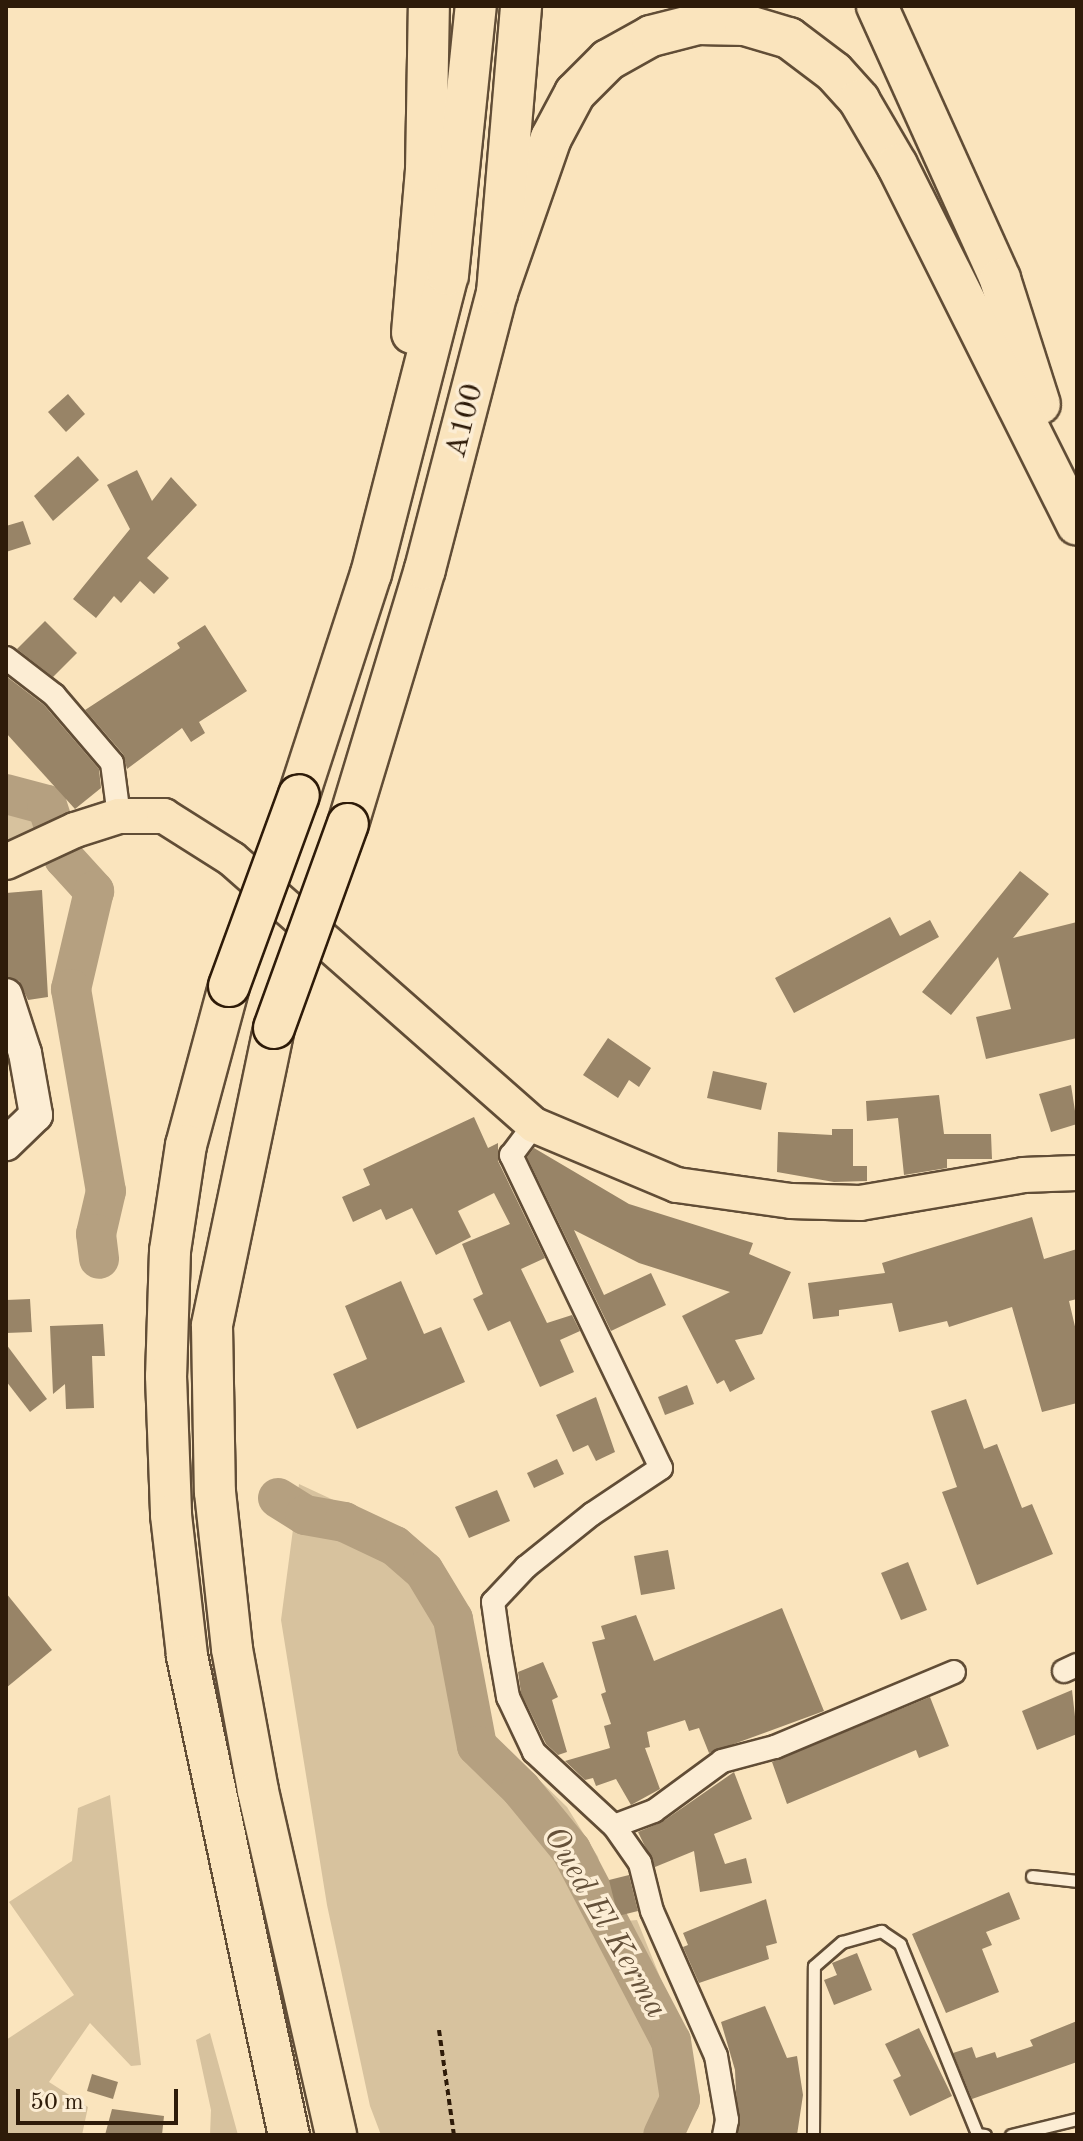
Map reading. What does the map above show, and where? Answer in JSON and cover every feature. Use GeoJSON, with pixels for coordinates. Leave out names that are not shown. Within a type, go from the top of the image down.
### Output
{"type":"FeatureCollection","features":[{"type":"Feature","properties":{"kind":"highway"},"geometry":{"type":"LineString","coordinates":[[371,574],[415,315],[426,171],[429,6]]}},
{"type":"Feature","properties":{"kind":"highway","name":"A100"},"geometry":{"type":"LineString","coordinates":[[289,2135],[187,1656],[171,1515],[166,1376],[170,1251],[186,1145],[229,986],[299,795],[371,574],[448,275],[476,6]]}},
{"type":"Feature","properties":{"kind":"highway","name":"A100"},"geometry":{"type":"LineString","coordinates":[[336,2135],[258,1791],[232,1649],[215,1492],[212,1326],[274,1028],[348,824],[429,555],[497,293],[521,6]]}},
{"type":"Feature","properties":{"kind":"highway"},"geometry":{"type":"LineString","coordinates":[[877,6],[1000,279],[1077,521]]}},
{"type":"Feature","properties":{"kind":"highway"},"geometry":{"type":"LineString","coordinates":[[497,293],[551,138],[575,93],[608,60],[651,36],[698,24],[745,25],[789,38],[834,72],[874,126],[940,245],[1077,521]]}},
{"type":"Feature","properties":{"kind":"main road"},"geometry":{"type":"LineString","coordinates":[[17,856],[75,830],[119,816],[164,816],[232,859],[534,1125],[677,1185],[791,1201],[860,1203],[1023,1175],[1077,1173]]}},
{"type":"Feature","properties":{"kind":"street"},"geometry":{"type":"LineString","coordinates":[[6,658],[54,695],[112,763],[119,816]]}},
{"type":"Feature","properties":{"kind":"street"},"geometry":{"type":"LineString","coordinates":[[6,995],[25,1053],[36,1115],[6,1144]]}},
{"type":"Feature","properties":{"kind":"street"},"geometry":{"type":"LineString","coordinates":[[534,1125],[511,1155],[661,1468],[592,1514],[526,1567],[493,1602],[508,1697],[534,1752],[614,1826],[640,1863],[652,1911],[716,2056],[727,2120],[724,2135]]}},
{"type":"Feature","properties":{"kind":"street"},"geometry":{"type":"LineString","coordinates":[[614,1826],[654,1811],[722,1761],[775,1747],[954,1672]]}},
{"type":"Feature","properties":{"kind":"lane"},"geometry":{"type":"LineString","coordinates":[[1032,1876],[1077,1881]]}},
{"type":"Feature","properties":{"kind":"lane"},"geometry":{"type":"LineString","coordinates":[[813,2135],[814,1966],[842,1942],[881,1931],[900,1944],[977,2134],[985,2135]]}},
{"type":"Feature","properties":{"kind":"lane"},"geometry":{"type":"LineString","coordinates":[[1011,2135],[1077,2119]]}},
{"type":"Feature","properties":{"kind":"path"},"geometry":{"type":"LineString","coordinates":[[439,2030],[454,2135]]}},
{"type":"Feature","properties":{"kind":"shaded area"},"geometry":{"type":"Polygon","coordinates":[[[6,803],[38,813],[48,826],[6,849],[6,803]]]}},
{"type":"Feature","properties":{"kind":"shaded area"},"geometry":{"type":"Polygon","coordinates":[[[299,1484],[385,1524],[452,1589],[478,1655],[493,1735],[567,1807],[598,1857],[614,1922],[637,1920],[683,2034],[693,2102],[679,2135],[381,2135],[370,2106],[327,1905],[281,1620],[299,1484]]]}},
{"type":"Feature","properties":{"kind":"shaded area"},"geometry":{"type":"Polygon","coordinates":[[[110,1795],[141,2065],[131,2066],[90,2023],[49,2082],[88,2107],[82,2135],[6,2135],[6,2040],[74,1995],[9,1902],[72,1861],[78,1808],[110,1795]]]}},
{"type":"Feature","properties":{"kind":"shaded area"},"geometry":{"type":"Polygon","coordinates":[[[210,2033],[238,2135],[210,2135],[211,2110],[196,2040],[210,2033]]]}},
{"type":"Feature","properties":{"kind":"building"},"geometry":{"type":"Polygon","coordinates":[[[68,394],[85,414],[66,432],[48,412],[68,394]]]}},
{"type":"Feature","properties":{"kind":"building"},"geometry":{"type":"Polygon","coordinates":[[[78,456],[99,480],[53,521],[34,496],[78,456]]]}},
{"type":"Feature","properties":{"kind":"building"},"geometry":{"type":"Polygon","coordinates":[[[137,470],[152,501],[171,477],[197,505],[147,558],[169,578],[154,594],[140,581],[121,603],[114,596],[96,618],[73,599],[130,529],[107,485],[137,470]]]}},
{"type":"Feature","properties":{"kind":"building"},"geometry":{"type":"Polygon","coordinates":[[[23,521],[31,544],[6,552],[6,526],[23,521]]]}},
{"type":"Feature","properties":{"kind":"building"},"geometry":{"type":"Polygon","coordinates":[[[45,621],[77,653],[53,677],[17,649],[45,621]]]}},
{"type":"Feature","properties":{"kind":"building"},"geometry":{"type":"Polygon","coordinates":[[[205,625],[247,691],[199,722],[205,733],[191,742],[182,728],[127,769],[123,754],[85,710],[180,648],[177,643],[205,625]]]}},
{"type":"Feature","properties":{"kind":"building"},"geometry":{"type":"Polygon","coordinates":[[[6,676],[44,705],[99,769],[101,788],[75,809],[6,733],[6,676]]]}},
{"type":"Feature","properties":{"kind":"building"},"geometry":{"type":"Polygon","coordinates":[[[1020,871],[1049,894],[1013,938],[1077,922],[1077,1038],[986,1059],[976,1017],[1011,1009],[998,957],[951,1015],[922,992],[1020,871]]]}},
{"type":"Feature","properties":{"kind":"building"},"geometry":{"type":"Polygon","coordinates":[[[42,890],[48,997],[28,1000],[19,981],[6,977],[6,893],[42,890]]]}},
{"type":"Feature","properties":{"kind":"building"},"geometry":{"type":"Polygon","coordinates":[[[890,917],[900,936],[930,920],[939,937],[794,1013],[775,978],[890,917]]]}},
{"type":"Feature","properties":{"kind":"building"},"geometry":{"type":"Polygon","coordinates":[[[608,1038],[651,1068],[639,1087],[629,1080],[618,1098],[583,1075],[608,1038]]]}},
{"type":"Feature","properties":{"kind":"building"},"geometry":{"type":"Polygon","coordinates":[[[713,1071],[767,1083],[761,1110],[707,1098],[713,1071]]]}},
{"type":"Feature","properties":{"kind":"building"},"geometry":{"type":"Polygon","coordinates":[[[1071,1085],[1077,1124],[1051,1132],[1039,1094],[1071,1085]]]}},
{"type":"Feature","properties":{"kind":"building"},"geometry":{"type":"Polygon","coordinates":[[[939,1095],[944,1134],[991,1134],[992,1159],[947,1159],[947,1168],[904,1175],[898,1118],[867,1121],[866,1101],[939,1095]]]}},
{"type":"Feature","properties":{"kind":"building"},"geometry":{"type":"Polygon","coordinates":[[[474,1117],[488,1148],[498,1143],[498,1161],[545,1258],[521,1269],[547,1323],[572,1315],[580,1331],[560,1340],[574,1372],[540,1387],[510,1321],[488,1331],[473,1299],[483,1294],[462,1244],[510,1224],[494,1193],[458,1211],[471,1237],[436,1255],[412,1208],[386,1220],[381,1209],[353,1222],[342,1197],[370,1185],[363,1169],[474,1117]]]}},
{"type":"Feature","properties":{"kind":"building"},"geometry":{"type":"Polygon","coordinates":[[[832,1129],[853,1129],[853,1166],[867,1166],[867,1181],[834,1182],[777,1172],[778,1132],[832,1135],[832,1129]]]}},
{"type":"Feature","properties":{"kind":"building"},"geometry":{"type":"Polygon","coordinates":[[[534,1148],[629,1204],[753,1243],[749,1254],[791,1272],[762,1334],[735,1340],[755,1379],[730,1392],[724,1380],[717,1384],[682,1316],[730,1292],[639,1263],[574,1230],[604,1295],[651,1273],[666,1305],[611,1331],[527,1157],[534,1148]]]}},
{"type":"Feature","properties":{"kind":"building"},"geometry":{"type":"Polygon","coordinates":[[[1032,1217],[1044,1259],[1077,1249],[1077,1299],[1069,1301],[1077,1335],[1077,1403],[1042,1412],[1012,1307],[949,1327],[947,1321],[899,1332],[892,1303],[839,1310],[839,1316],[813,1319],[808,1283],[885,1273],[882,1263],[1032,1217]]]}},
{"type":"Feature","properties":{"kind":"building"},"geometry":{"type":"Polygon","coordinates":[[[401,1281],[424,1334],[441,1327],[465,1382],[357,1429],[333,1374],[367,1359],[345,1306],[401,1281]]]}},
{"type":"Feature","properties":{"kind":"building"},"geometry":{"type":"Polygon","coordinates":[[[30,1299],[32,1332],[6,1333],[6,1300],[30,1299]]]}},
{"type":"Feature","properties":{"kind":"building"},"geometry":{"type":"Polygon","coordinates":[[[103,1324],[105,1356],[92,1356],[94,1408],[66,1409],[65,1384],[53,1394],[50,1326],[103,1324]]]}},
{"type":"Feature","properties":{"kind":"building"},"geometry":{"type":"Polygon","coordinates":[[[6,1344],[47,1399],[30,1412],[6,1381],[6,1344]]]}},
{"type":"Feature","properties":{"kind":"building"},"geometry":{"type":"Polygon","coordinates":[[[687,1385],[694,1404],[665,1415],[658,1397],[687,1385]]]}},
{"type":"Feature","properties":{"kind":"building"},"geometry":{"type":"Polygon","coordinates":[[[596,1397],[615,1452],[596,1461],[588,1445],[573,1452],[556,1415],[596,1397]]]}},
{"type":"Feature","properties":{"kind":"building"},"geometry":{"type":"Polygon","coordinates":[[[966,1399],[984,1449],[997,1444],[1022,1508],[1032,1504],[1053,1554],[977,1585],[942,1492],[957,1487],[931,1411],[966,1399]]]}},
{"type":"Feature","properties":{"kind":"building"},"geometry":{"type":"Polygon","coordinates":[[[557,1459],[564,1474],[534,1488],[527,1473],[557,1459]]]}},
{"type":"Feature","properties":{"kind":"building"},"geometry":{"type":"Polygon","coordinates":[[[497,1490],[510,1521],[469,1538],[455,1507],[497,1490]]]}},
{"type":"Feature","properties":{"kind":"building"},"geometry":{"type":"Polygon","coordinates":[[[668,1550],[675,1589],[641,1595],[634,1556],[668,1550]]]}},
{"type":"Feature","properties":{"kind":"building"},"geometry":{"type":"Polygon","coordinates":[[[908,1562],[927,1610],[901,1620],[881,1573],[908,1562]]]}},
{"type":"Feature","properties":{"kind":"building"},"geometry":{"type":"Polygon","coordinates":[[[6,1593],[52,1650],[6,1688],[6,1593]]]}},
{"type":"Feature","properties":{"kind":"building"},"geometry":{"type":"Polygon","coordinates":[[[782,1608],[824,1711],[709,1753],[699,1728],[689,1731],[685,1720],[647,1732],[650,1747],[645,1748],[660,1789],[631,1805],[616,1779],[596,1786],[593,1778],[585,1780],[565,1761],[610,1748],[604,1726],[611,1724],[601,1694],[606,1692],[592,1642],[605,1639],[601,1626],[636,1615],[654,1661],[782,1608]]]}},
{"type":"Feature","properties":{"kind":"building"},"geometry":{"type":"Polygon","coordinates":[[[543,1662],[558,1697],[552,1700],[567,1752],[558,1755],[546,1744],[521,1693],[518,1672],[543,1662]]]}},
{"type":"Feature","properties":{"kind":"building"},"geometry":{"type":"Polygon","coordinates":[[[1072,1690],[1077,1734],[1037,1750],[1022,1711],[1072,1690]]]}},
{"type":"Feature","properties":{"kind":"building"},"geometry":{"type":"Polygon","coordinates":[[[930,1697],[949,1746],[919,1758],[916,1750],[787,1804],[772,1762],[930,1697]]]}},
{"type":"Feature","properties":{"kind":"building"},"geometry":{"type":"Polygon","coordinates":[[[734,1772],[752,1819],[714,1834],[725,1864],[746,1858],[752,1883],[700,1892],[694,1851],[655,1867],[638,1832],[662,1822],[734,1772]]]}},
{"type":"Feature","properties":{"kind":"building"},"geometry":{"type":"Polygon","coordinates":[[[629,1875],[638,1911],[618,1916],[609,1880],[629,1875]]]}},
{"type":"Feature","properties":{"kind":"building"},"geometry":{"type":"Polygon","coordinates":[[[1009,1892],[1020,1919],[986,1932],[992,1945],[982,1949],[999,1992],[946,2013],[912,1934],[1009,1892]]]}},
{"type":"Feature","properties":{"kind":"building"},"geometry":{"type":"Polygon","coordinates":[[[766,1899],[777,1943],[766,1946],[769,1959],[699,1983],[683,1947],[688,1945],[683,1933],[766,1899]]]}},
{"type":"Feature","properties":{"kind":"building"},"geometry":{"type":"Polygon","coordinates":[[[857,1953],[872,1990],[834,2005],[824,1980],[837,1975],[832,1963],[857,1953]]]}},
{"type":"Feature","properties":{"kind":"building"},"geometry":{"type":"Polygon","coordinates":[[[765,2006],[787,2058],[797,2056],[803,2095],[797,2135],[738,2135],[735,2070],[721,2022],[765,2006]]]}},
{"type":"Feature","properties":{"kind":"building"},"geometry":{"type":"Polygon","coordinates":[[[1077,2021],[1077,2062],[972,2099],[953,2053],[972,2047],[976,2058],[995,2052],[997,2058],[1033,2046],[1030,2040],[1077,2021]]]}},
{"type":"Feature","properties":{"kind":"building"},"geometry":{"type":"Polygon","coordinates":[[[919,2028],[952,2096],[910,2116],[893,2080],[901,2076],[885,2044],[919,2028]]]}},
{"type":"Feature","properties":{"kind":"building"},"geometry":{"type":"Polygon","coordinates":[[[92,2074],[118,2082],[113,2099],[87,2091],[92,2074]]]}},
{"type":"Feature","properties":{"kind":"building"},"geometry":{"type":"Polygon","coordinates":[[[112,2109],[164,2116],[162,2135],[105,2135],[112,2109]]]}},
{"type":"Feature","properties":{"kind":"waterway","name":"Oued El Kerma"},"geometry":{"type":"LineString","coordinates":[[6,794],[47,805],[64,858],[94,891],[71,989],[106,1191],[96,1234],[99,1259]]}},
{"type":"Feature","properties":{"kind":"waterway","name":"Oued El Kerma"},"geometry":{"type":"LineString","coordinates":[[278,1498],[305,1515],[344,1522],[395,1546],[424,1571],[453,1619],[477,1746],[521,1789],[571,1850],[671,2041],[680,2099],[663,2135]]}}]}
